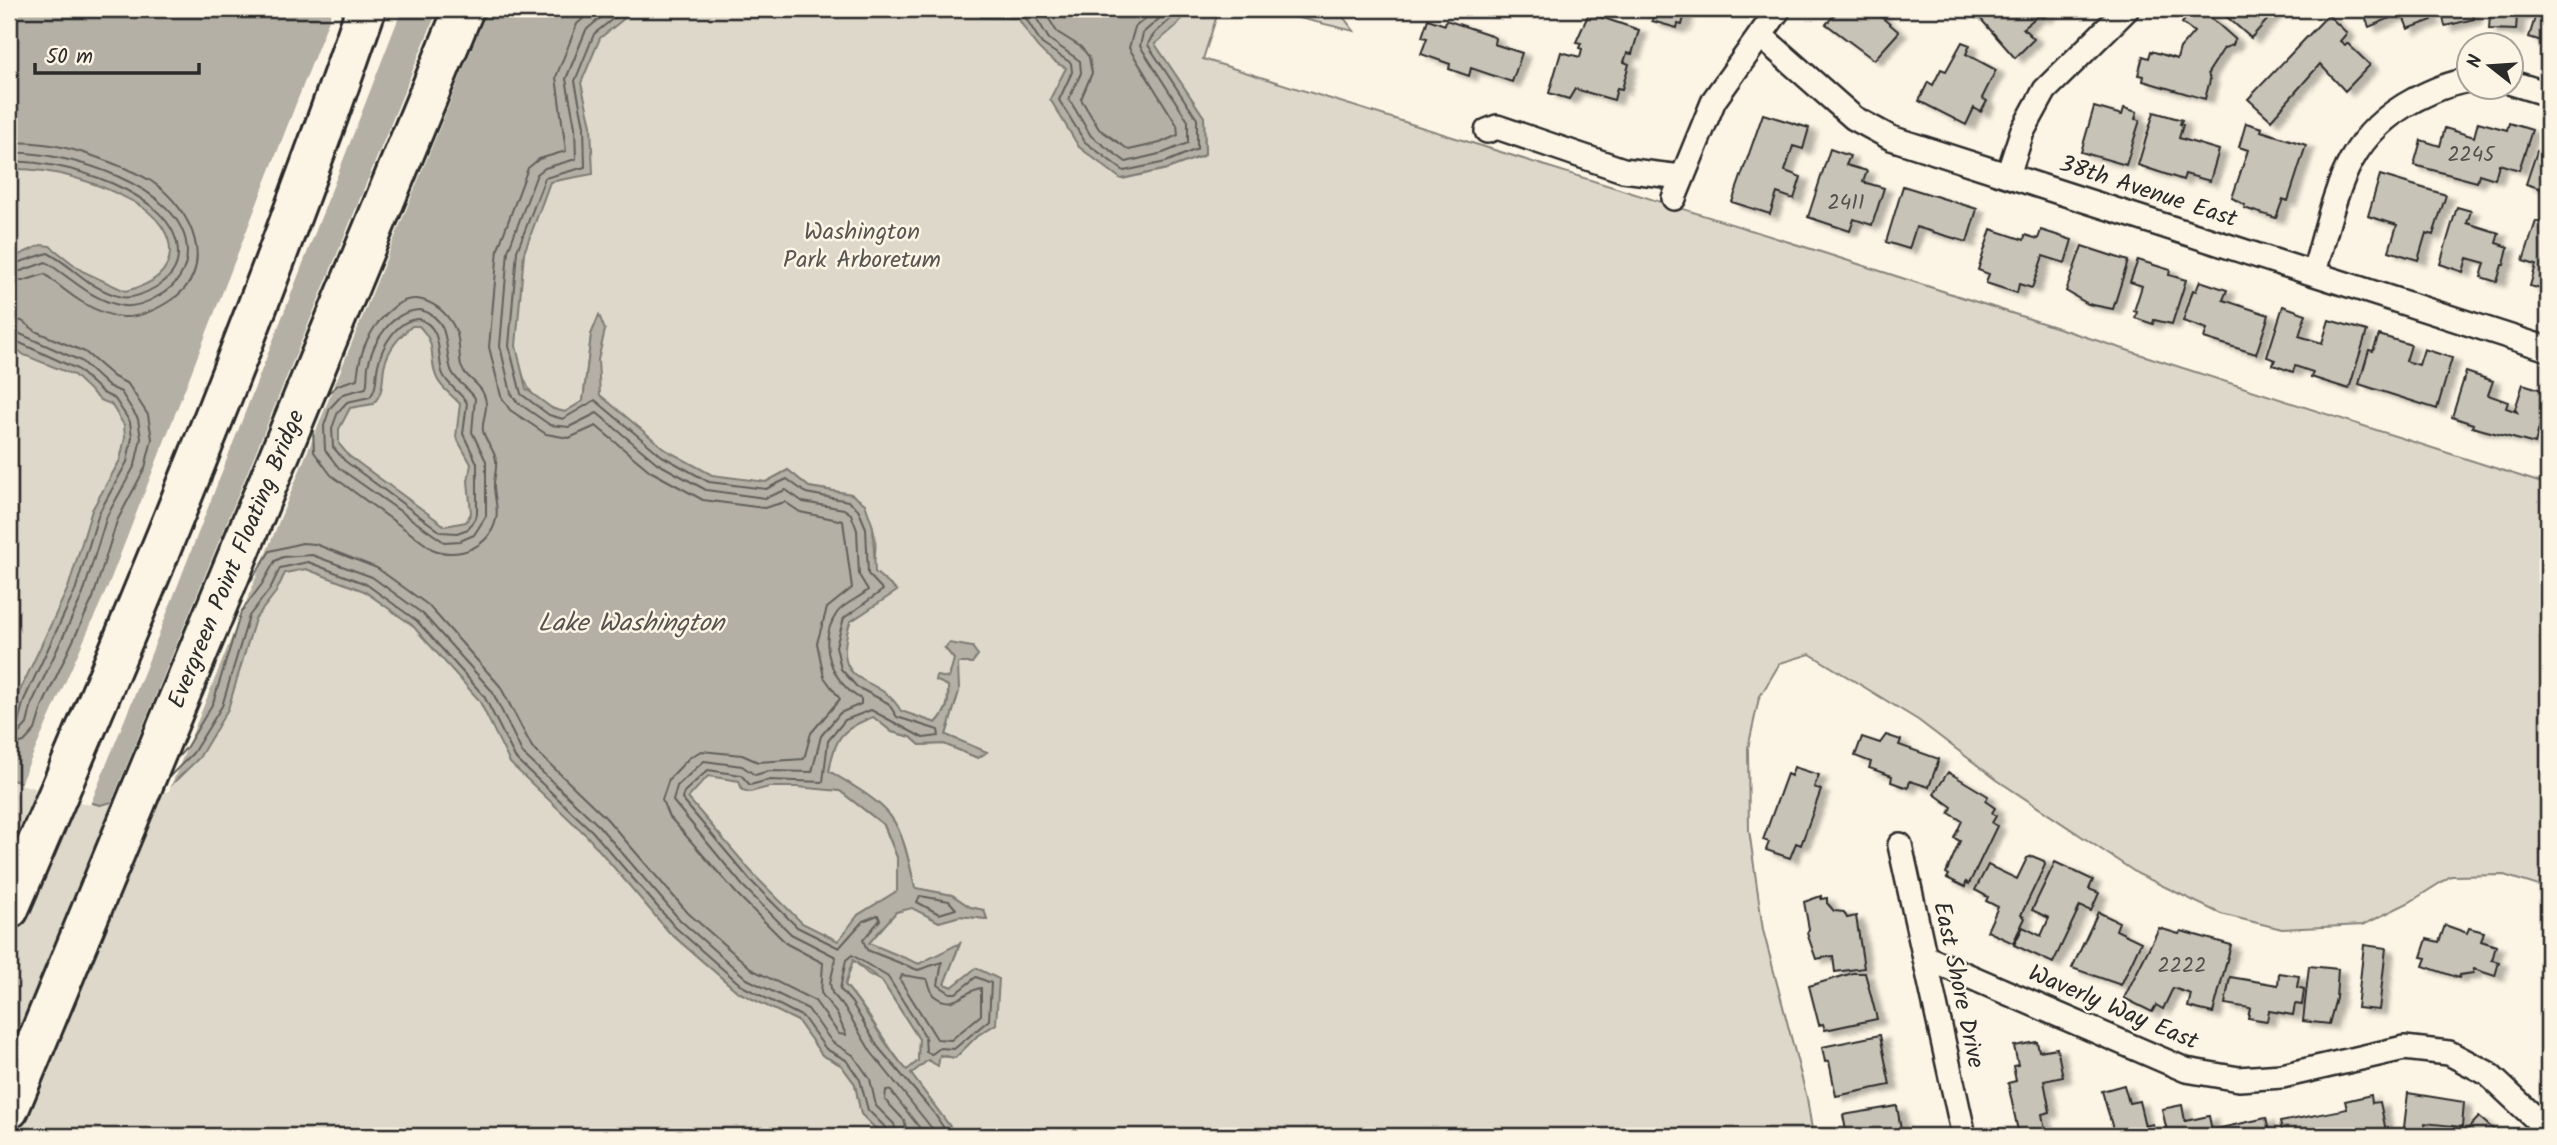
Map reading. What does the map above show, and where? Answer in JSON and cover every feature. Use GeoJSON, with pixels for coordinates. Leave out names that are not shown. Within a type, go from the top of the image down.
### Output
{"type":"FeatureCollection","features":[{"type":"Feature","properties":{"kind":"highway"},"geometry":{"type":"LineString","coordinates":[[9,909],[100,699],[215,417],[321,141],[366,9]]}},
{"type":"Feature","properties":{"kind":"highway","name":"Evergreen Point Floating Bridge"},"geometry":{"type":"LineString","coordinates":[[9,1109],[464,9]]}},
{"type":"Feature","properties":{"kind":"street"},"geometry":{"type":"LineString","coordinates":[[1487,131],[1497,127],[1677,187],[1714,100],[1779,9]]}},
{"type":"Feature","properties":{"kind":"street"},"geometry":{"type":"LineString","coordinates":[[2008,175],[2022,132],[2045,90],[2127,9]]}},
{"type":"Feature","properties":{"kind":"street","name":"38th Avenue East"},"geometry":{"type":"LineString","coordinates":[[1760,35],[1854,118],[1891,138],[2548,349]]}},
{"type":"Feature","properties":{"kind":"street"},"geometry":{"type":"LineString","coordinates":[[2314,272],[2345,173],[2367,133],[2393,111],[2435,89],[2456,83]]}},
{"type":"Feature","properties":{"kind":"street"},"geometry":{"type":"LineString","coordinates":[[2526,87],[2548,94]]}},
{"type":"Feature","properties":{"kind":"street","name":"East Shore Drive"},"geometry":{"type":"LineString","coordinates":[[1900,845],[1964,1136]]}},
{"type":"Feature","properties":{"kind":"street","name":"Waverly Way East"},"geometry":{"type":"LineString","coordinates":[[1927,958],[2186,1070],[2239,1079],[2282,1076],[2404,1048],[2449,1053],[2487,1073],[2548,1130]]}},
{"type":"Feature","properties":{"kind":"green space","name":"Washington Park Arboretum"},"geometry":{"type":"Polygon","coordinates":[[[487,9],[1063,9],[1122,179],[1167,169],[1205,155],[1204,117],[1154,43],[1166,9],[1219,9],[1203,59],[1824,253],[2548,485],[2548,889],[2504,875],[2451,876],[2410,902],[2363,925],[2282,929],[2221,914],[2138,874],[1997,780],[1918,720],[1810,654],[1780,663],[1759,698],[1748,748],[1749,830],[1763,930],[1807,1098],[1813,1136],[957,1136],[911,1074],[931,1059],[955,1058],[978,1035],[996,1024],[952,987],[944,984],[960,944],[919,964],[868,944],[896,912],[912,907],[939,922],[960,916],[987,919],[984,910],[970,907],[952,895],[915,888],[904,844],[890,816],[868,796],[829,772],[833,751],[841,736],[853,725],[873,716],[892,732],[911,737],[920,745],[944,744],[978,758],[986,752],[946,735],[959,691],[957,665],[972,647],[945,648],[954,659],[946,706],[936,723],[900,711],[889,698],[853,674],[844,651],[846,636],[867,584],[876,546],[872,526],[863,510],[851,494],[809,487],[788,470],[766,482],[758,504],[589,411],[599,316],[591,335],[583,401],[565,412],[542,403],[535,397],[525,381],[515,349],[487,9]]]}},
{"type":"Feature","properties":{"kind":"green space"},"geometry":{"type":"Polygon","coordinates":[[[1261,9],[1337,9],[1354,31],[1261,9]]]}},
{"type":"Feature","properties":{"kind":"green space"},"geometry":{"type":"Polygon","coordinates":[[[9,148],[162,199],[188,301],[9,297],[9,148]]]}},
{"type":"Feature","properties":{"kind":"green space"},"geometry":{"type":"Polygon","coordinates":[[[394,244],[495,371],[535,565],[336,520],[669,932],[738,992],[798,1021],[822,1055],[841,1065],[855,1084],[861,1114],[883,1136],[9,1136],[9,779],[100,805],[394,244]]]}},
{"type":"Feature","properties":{"kind":"green space"},"geometry":{"type":"Polygon","coordinates":[[[9,327],[146,384],[100,559],[17,698],[9,739],[9,327]]]}},
{"type":"Feature","properties":{"kind":"green space"},"geometry":{"type":"Polygon","coordinates":[[[708,764],[840,791],[884,825],[897,857],[897,891],[858,915],[845,950],[815,955],[688,838],[680,779],[708,764]]]}},
{"type":"Feature","properties":{"kind":"green space"},"geometry":{"type":"Polygon","coordinates":[[[853,960],[868,974],[882,981],[919,1039],[918,1061],[907,1071],[845,985],[853,960]]]}},
{"type":"Feature","properties":{"kind":"water","name":"Lake Washington"},"geometry":{"type":"Polygon","coordinates":[[[9,9],[636,9],[600,38],[581,83],[591,125],[593,174],[550,182],[524,253],[516,346],[526,389],[553,409],[565,412],[583,401],[591,335],[599,315],[605,330],[598,360],[600,395],[666,450],[712,475],[766,482],[788,470],[809,487],[851,494],[865,504],[873,527],[875,572],[897,591],[850,622],[845,645],[846,660],[851,671],[891,698],[901,711],[936,723],[945,711],[949,697],[948,686],[935,680],[936,676],[949,678],[954,659],[945,648],[949,643],[972,647],[978,655],[972,663],[958,663],[959,691],[946,735],[987,752],[978,758],[944,744],[920,745],[911,737],[892,732],[873,717],[853,726],[841,736],[829,771],[868,795],[890,816],[904,843],[915,888],[952,895],[970,907],[984,910],[987,919],[960,916],[939,922],[912,908],[896,912],[869,943],[919,964],[960,943],[944,984],[952,987],[976,968],[999,979],[996,1024],[978,1035],[955,1058],[940,1055],[938,1066],[928,1060],[911,1074],[957,1136],[883,1136],[861,1114],[855,1084],[841,1065],[822,1055],[798,1021],[738,992],[669,932],[587,836],[510,763],[479,700],[412,625],[364,591],[306,569],[285,573],[276,592],[255,619],[228,709],[199,758],[167,789],[100,805],[9,779],[9,739],[17,697],[68,588],[92,510],[120,460],[125,438],[124,425],[111,404],[100,400],[74,375],[24,355],[9,343],[9,253],[19,255],[41,245],[50,246],[82,271],[125,291],[145,285],[158,276],[167,265],[170,252],[168,239],[161,226],[150,213],[134,202],[73,177],[9,169],[9,9]],[[412,326],[398,339],[388,355],[377,400],[373,404],[350,408],[339,429],[339,444],[349,456],[445,526],[466,522],[471,513],[468,481],[471,464],[456,437],[460,404],[437,378],[432,349],[425,333],[419,326],[412,326]],[[708,776],[688,798],[755,876],[802,923],[838,941],[858,915],[897,891],[897,857],[884,825],[840,791],[769,787],[750,792],[742,790],[739,781],[708,776]],[[853,960],[845,985],[907,1070],[918,1061],[919,1039],[882,981],[853,960]]]}},
{"type":"Feature","properties":{"kind":"water"},"geometry":{"type":"Polygon","coordinates":[[[981,9],[1189,9],[1176,26],[1155,44],[1204,117],[1205,155],[1167,169],[1121,179],[1079,147],[1050,99],[1066,68],[1038,47],[1018,18],[981,17],[981,9]]]}},
{"type":"Feature","properties":{"kind":"pier"},"geometry":{"type":"Polygon","coordinates":[[[333,9],[402,9],[146,667],[90,805],[20,784],[108,586],[333,9]]]}},
{"type":"Feature","properties":{"kind":"pier"},"geometry":{"type":"Polygon","coordinates":[[[438,9],[488,9],[169,791],[110,806],[438,9]]]}},
{"type":"Feature","properties":{"kind":"building"},"geometry":{"type":"Polygon","coordinates":[[[1642,9],[1686,9],[1682,25],[1678,24],[1677,28],[1652,21],[1653,15],[1641,12],[1642,9]]]}},
{"type":"Feature","properties":{"kind":"building"},"geometry":{"type":"Polygon","coordinates":[[[1840,9],[1884,9],[1879,15],[1899,32],[1874,60],[1826,24],[1840,9]]]}},
{"type":"Feature","properties":{"kind":"building"},"geometry":{"type":"Polygon","coordinates":[[[1987,9],[2053,9],[2043,18],[2039,15],[2023,28],[2034,39],[2015,58],[1979,17],[1987,9]]]}},
{"type":"Feature","properties":{"kind":"building"},"geometry":{"type":"Polygon","coordinates":[[[2194,9],[2201,9],[2235,39],[2233,45],[2224,48],[2208,73],[2210,80],[2205,99],[2143,81],[2144,76],[2138,75],[2143,56],[2149,58],[2151,51],[2177,59],[2180,48],[2194,32],[2182,23],[2194,9]]]}},
{"type":"Feature","properties":{"kind":"building"},"geometry":{"type":"Polygon","coordinates":[[[2218,9],[2277,9],[2251,38],[2218,9]]]}},
{"type":"Feature","properties":{"kind":"building"},"geometry":{"type":"Polygon","coordinates":[[[2362,9],[2427,9],[2432,20],[2408,29],[2402,13],[2369,27],[2362,9]]]}},
{"type":"Feature","properties":{"kind":"building"},"geometry":{"type":"Polygon","coordinates":[[[2441,9],[2472,9],[2474,19],[2445,26],[2441,9]]]}},
{"type":"Feature","properties":{"kind":"building"},"geometry":{"type":"Polygon","coordinates":[[[2482,9],[2523,9],[2522,16],[2517,15],[2516,30],[2489,29],[2490,14],[2482,14],[2482,9]]]}},
{"type":"Feature","properties":{"kind":"building"},"geometry":{"type":"Polygon","coordinates":[[[2544,9],[2548,9],[2548,43],[2529,37],[2537,11],[2543,13],[2544,9]]]}},
{"type":"Feature","properties":{"kind":"building"},"geometry":{"type":"Polygon","coordinates":[[[1589,13],[1639,30],[1632,54],[1627,53],[1624,62],[1629,64],[1622,89],[1617,88],[1614,100],[1575,89],[1569,99],[1549,93],[1561,52],[1580,57],[1581,43],[1576,42],[1589,13]]]}},
{"type":"Feature","properties":{"kind":"building"},"geometry":{"type":"Polygon","coordinates":[[[2328,15],[2347,33],[2340,41],[2345,45],[2347,43],[2370,65],[2345,91],[2320,64],[2271,120],[2248,99],[2328,15]]]}},
{"type":"Feature","properties":{"kind":"building"},"geometry":{"type":"Polygon","coordinates":[[[1428,19],[1445,25],[1446,20],[1488,34],[1495,38],[1494,44],[1522,53],[1512,82],[1471,68],[1469,76],[1449,69],[1450,64],[1421,54],[1427,38],[1422,37],[1428,19]]]}},
{"type":"Feature","properties":{"kind":"building"},"geometry":{"type":"Polygon","coordinates":[[[1962,42],[1970,45],[1966,54],[1996,70],[1982,98],[1987,101],[1981,112],[1974,108],[1966,125],[1919,101],[1928,82],[1933,85],[1941,69],[1946,71],[1962,42]]]}},
{"type":"Feature","properties":{"kind":"building"},"geometry":{"type":"Polygon","coordinates":[[[2094,107],[2122,115],[2124,108],[2137,112],[2135,119],[2140,120],[2126,165],[2081,152],[2094,107]]]}},
{"type":"Feature","properties":{"kind":"building"},"geometry":{"type":"Polygon","coordinates":[[[2154,112],[2182,120],[2179,138],[2219,150],[2210,181],[2185,174],[2183,180],[2138,165],[2154,112]]]}},
{"type":"Feature","properties":{"kind":"building"},"geometry":{"type":"Polygon","coordinates":[[[1763,114],[1809,128],[1803,149],[1793,146],[1785,171],[1801,177],[1794,199],[1777,193],[1770,214],[1732,202],[1763,114]]]}},
{"type":"Feature","properties":{"kind":"building"},"geometry":{"type":"Polygon","coordinates":[[[2478,122],[2507,130],[2509,123],[2532,130],[2519,170],[2499,164],[2495,179],[2479,174],[2477,182],[2414,165],[2421,140],[2440,146],[2445,128],[2474,137],[2478,122]]]}},
{"type":"Feature","properties":{"kind":"building"},"geometry":{"type":"Polygon","coordinates":[[[2246,123],[2262,128],[2261,131],[2306,145],[2288,201],[2283,199],[2276,218],[2244,208],[2245,205],[2232,198],[2248,150],[2239,147],[2246,123]]]}},
{"type":"Feature","properties":{"kind":"building"},"geometry":{"type":"Polygon","coordinates":[[[1830,149],[1850,156],[1846,165],[1867,171],[1863,182],[1884,188],[1872,225],[1854,219],[1850,231],[1808,217],[1830,149]]]}},
{"type":"Feature","properties":{"kind":"building"},"geometry":{"type":"Polygon","coordinates":[[[2537,151],[2548,155],[2548,191],[2526,184],[2537,151]]]}},
{"type":"Feature","properties":{"kind":"building"},"geometry":{"type":"Polygon","coordinates":[[[2380,175],[2446,195],[2433,235],[2426,233],[2418,260],[2389,251],[2397,225],[2368,216],[2380,175]]]}},
{"type":"Feature","properties":{"kind":"building"},"geometry":{"type":"Polygon","coordinates":[[[1903,186],[1977,209],[1967,242],[1916,227],[1909,249],[1886,242],[1903,186]]]}},
{"type":"Feature","properties":{"kind":"building"},"geometry":{"type":"Polygon","coordinates":[[[2457,207],[2471,211],[2467,223],[2499,233],[2496,243],[2508,247],[2497,282],[2481,277],[2485,263],[2467,258],[2463,272],[2440,264],[2457,207]]]}},
{"type":"Feature","properties":{"kind":"building"},"geometry":{"type":"Polygon","coordinates":[[[2536,221],[2548,225],[2548,291],[2530,286],[2536,265],[2523,261],[2536,221]]]}},
{"type":"Feature","properties":{"kind":"building"},"geometry":{"type":"Polygon","coordinates":[[[1991,229],[2024,240],[2025,235],[2038,239],[2041,230],[2072,240],[2065,263],[2043,256],[2032,288],[2019,284],[2017,293],[1986,283],[1989,274],[1978,270],[1991,229]]]}},
{"type":"Feature","properties":{"kind":"building"},"geometry":{"type":"Polygon","coordinates":[[[2082,246],[2128,261],[2113,309],[2088,304],[2066,291],[2082,246]]]}},
{"type":"Feature","properties":{"kind":"building"},"geometry":{"type":"Polygon","coordinates":[[[2138,260],[2170,270],[2169,275],[2186,280],[2172,324],[2154,320],[2153,324],[2135,318],[2137,312],[2134,311],[2142,286],[2130,282],[2138,260]]]}},
{"type":"Feature","properties":{"kind":"building"},"geometry":{"type":"Polygon","coordinates":[[[2200,281],[2227,290],[2223,300],[2269,315],[2256,354],[2204,338],[2207,329],[2183,321],[2193,290],[2196,291],[2200,281]]]}},
{"type":"Feature","properties":{"kind":"building"},"geometry":{"type":"Polygon","coordinates":[[[2283,306],[2306,314],[2299,336],[2322,343],[2329,320],[2367,331],[2349,389],[2311,377],[2313,372],[2295,366],[2293,372],[2273,365],[2275,360],[2267,357],[2283,306]]]}},
{"type":"Feature","properties":{"kind":"building"},"geometry":{"type":"Polygon","coordinates":[[[2379,335],[2411,345],[2406,361],[2419,365],[2424,349],[2452,358],[2437,409],[2359,384],[2369,350],[2373,351],[2379,335]]]}},
{"type":"Feature","properties":{"kind":"building"},"geometry":{"type":"Polygon","coordinates":[[[2466,372],[2493,381],[2488,395],[2508,402],[2506,408],[2517,412],[2515,409],[2523,384],[2548,392],[2535,444],[2472,427],[2473,424],[2452,417],[2466,372]]]}},
{"type":"Feature","properties":{"kind":"building"},"geometry":{"type":"Polygon","coordinates":[[[1886,735],[1901,740],[1899,745],[1939,759],[1929,787],[1910,781],[1908,788],[1891,782],[1892,776],[1869,768],[1871,762],[1855,756],[1862,737],[1880,743],[1886,735]]]}},
{"type":"Feature","properties":{"kind":"building"},"geometry":{"type":"Polygon","coordinates":[[[1794,767],[1819,775],[1814,787],[1821,790],[1801,845],[1796,843],[1790,858],[1766,850],[1769,842],[1763,840],[1787,774],[1791,776],[1794,767]]]}},
{"type":"Feature","properties":{"kind":"building"},"geometry":{"type":"Polygon","coordinates":[[[1948,772],[1988,796],[1985,801],[1995,808],[1992,813],[1996,816],[1992,823],[1997,826],[1969,884],[1966,882],[1965,887],[1947,878],[1949,875],[1946,873],[1960,841],[1954,838],[1962,821],[1949,813],[1952,807],[1934,794],[1948,772]]]}},
{"type":"Feature","properties":{"kind":"building"},"geometry":{"type":"Polygon","coordinates":[[[2032,856],[2044,861],[2045,865],[2021,915],[2025,918],[2013,943],[1987,931],[1998,907],[1986,901],[1988,897],[1975,890],[1988,865],[2017,879],[2027,858],[2032,856]]]}},
{"type":"Feature","properties":{"kind":"building"},"geometry":{"type":"Polygon","coordinates":[[[2055,862],[2093,880],[2089,889],[2099,893],[2091,911],[2080,906],[2053,963],[2014,945],[2023,927],[2041,936],[2049,918],[2032,910],[2055,862]]]}},
{"type":"Feature","properties":{"kind":"building"},"geometry":{"type":"Polygon","coordinates":[[[1821,896],[1821,899],[1827,898],[1827,903],[1834,911],[1844,912],[1847,918],[1856,916],[1864,968],[1835,972],[1833,956],[1816,959],[1807,933],[1809,929],[1804,902],[1821,896]]]}},
{"type":"Feature","properties":{"kind":"building"},"geometry":{"type":"Polygon","coordinates":[[[2098,912],[2119,922],[2116,930],[2141,942],[2121,985],[2072,968],[2098,912]]]}},
{"type":"Feature","properties":{"kind":"building"},"geometry":{"type":"Polygon","coordinates":[[[2445,925],[2467,933],[2469,928],[2484,932],[2481,941],[2496,946],[2492,960],[2499,962],[2495,976],[2474,969],[2473,973],[2460,975],[2459,978],[2423,966],[2426,958],[2421,957],[2427,939],[2439,942],[2445,925]]]}},
{"type":"Feature","properties":{"kind":"building"},"geometry":{"type":"Polygon","coordinates":[[[2159,928],[2179,934],[2181,931],[2231,945],[2213,1013],[2188,1007],[2191,994],[2173,988],[2163,1009],[2156,1005],[2152,1012],[2124,998],[2159,928]]]}},
{"type":"Feature","properties":{"kind":"building"},"geometry":{"type":"Polygon","coordinates":[[[2364,945],[2386,948],[2379,1010],[2357,1008],[2364,945]]]}},
{"type":"Feature","properties":{"kind":"building"},"geometry":{"type":"Polygon","coordinates":[[[2309,966],[2338,969],[2336,998],[2329,1024],[2303,1021],[2309,966]]]}},
{"type":"Feature","properties":{"kind":"building"},"geometry":{"type":"Polygon","coordinates":[[[1853,973],[1865,973],[1877,1019],[1825,1030],[1823,1024],[1819,1025],[1809,986],[1853,973]]]}},
{"type":"Feature","properties":{"kind":"building"},"geometry":{"type":"Polygon","coordinates":[[[2279,973],[2299,976],[2297,987],[2304,989],[2302,1005],[2295,1004],[2293,1015],[2269,1011],[2267,1021],[2248,1018],[2250,1008],[2225,1004],[2230,977],[2278,985],[2279,973]]]}},
{"type":"Feature","properties":{"kind":"building"},"geometry":{"type":"Polygon","coordinates":[[[1880,1035],[1890,1085],[1836,1096],[1829,1061],[1825,1062],[1822,1047],[1880,1035]]]}},
{"type":"Feature","properties":{"kind":"building"},"geometry":{"type":"Polygon","coordinates":[[[2037,1042],[2039,1051],[2057,1048],[2063,1077],[2044,1081],[2050,1112],[2042,1114],[2046,1136],[2019,1136],[2008,1083],[2016,1081],[2013,1066],[2018,1065],[2014,1046],[2037,1042]]]}},
{"type":"Feature","properties":{"kind":"building"},"geometry":{"type":"Polygon","coordinates":[[[2124,1085],[2129,1103],[2139,1101],[2145,1126],[2153,1124],[2156,1134],[2115,1136],[2102,1091],[2124,1085]]]}},
{"type":"Feature","properties":{"kind":"building"},"geometry":{"type":"Polygon","coordinates":[[[2408,1093],[2464,1102],[2462,1127],[2425,1123],[2423,1136],[2403,1136],[2408,1093]]]}},
{"type":"Feature","properties":{"kind":"building"},"geometry":{"type":"Polygon","coordinates":[[[2371,1095],[2372,1103],[2380,1102],[2387,1136],[2283,1136],[2280,1122],[2347,1109],[2345,1101],[2371,1095]]]}},
{"type":"Feature","properties":{"kind":"building"},"geometry":{"type":"Polygon","coordinates":[[[2182,1105],[2185,1121],[2209,1116],[2213,1136],[2168,1136],[2162,1109],[2182,1105]]]}},
{"type":"Feature","properties":{"kind":"building"},"geometry":{"type":"Polygon","coordinates":[[[1897,1106],[1902,1136],[1847,1136],[1843,1115],[1897,1106]]]}},
{"type":"Feature","properties":{"kind":"building"},"geometry":{"type":"Polygon","coordinates":[[[2479,1117],[2501,1136],[2461,1136],[2479,1117]]]}},
{"type":"Feature","properties":{"kind":"building"},"geometry":{"type":"Polygon","coordinates":[[[2266,1118],[2270,1136],[2217,1136],[2216,1129],[2266,1118]]]}}]}
